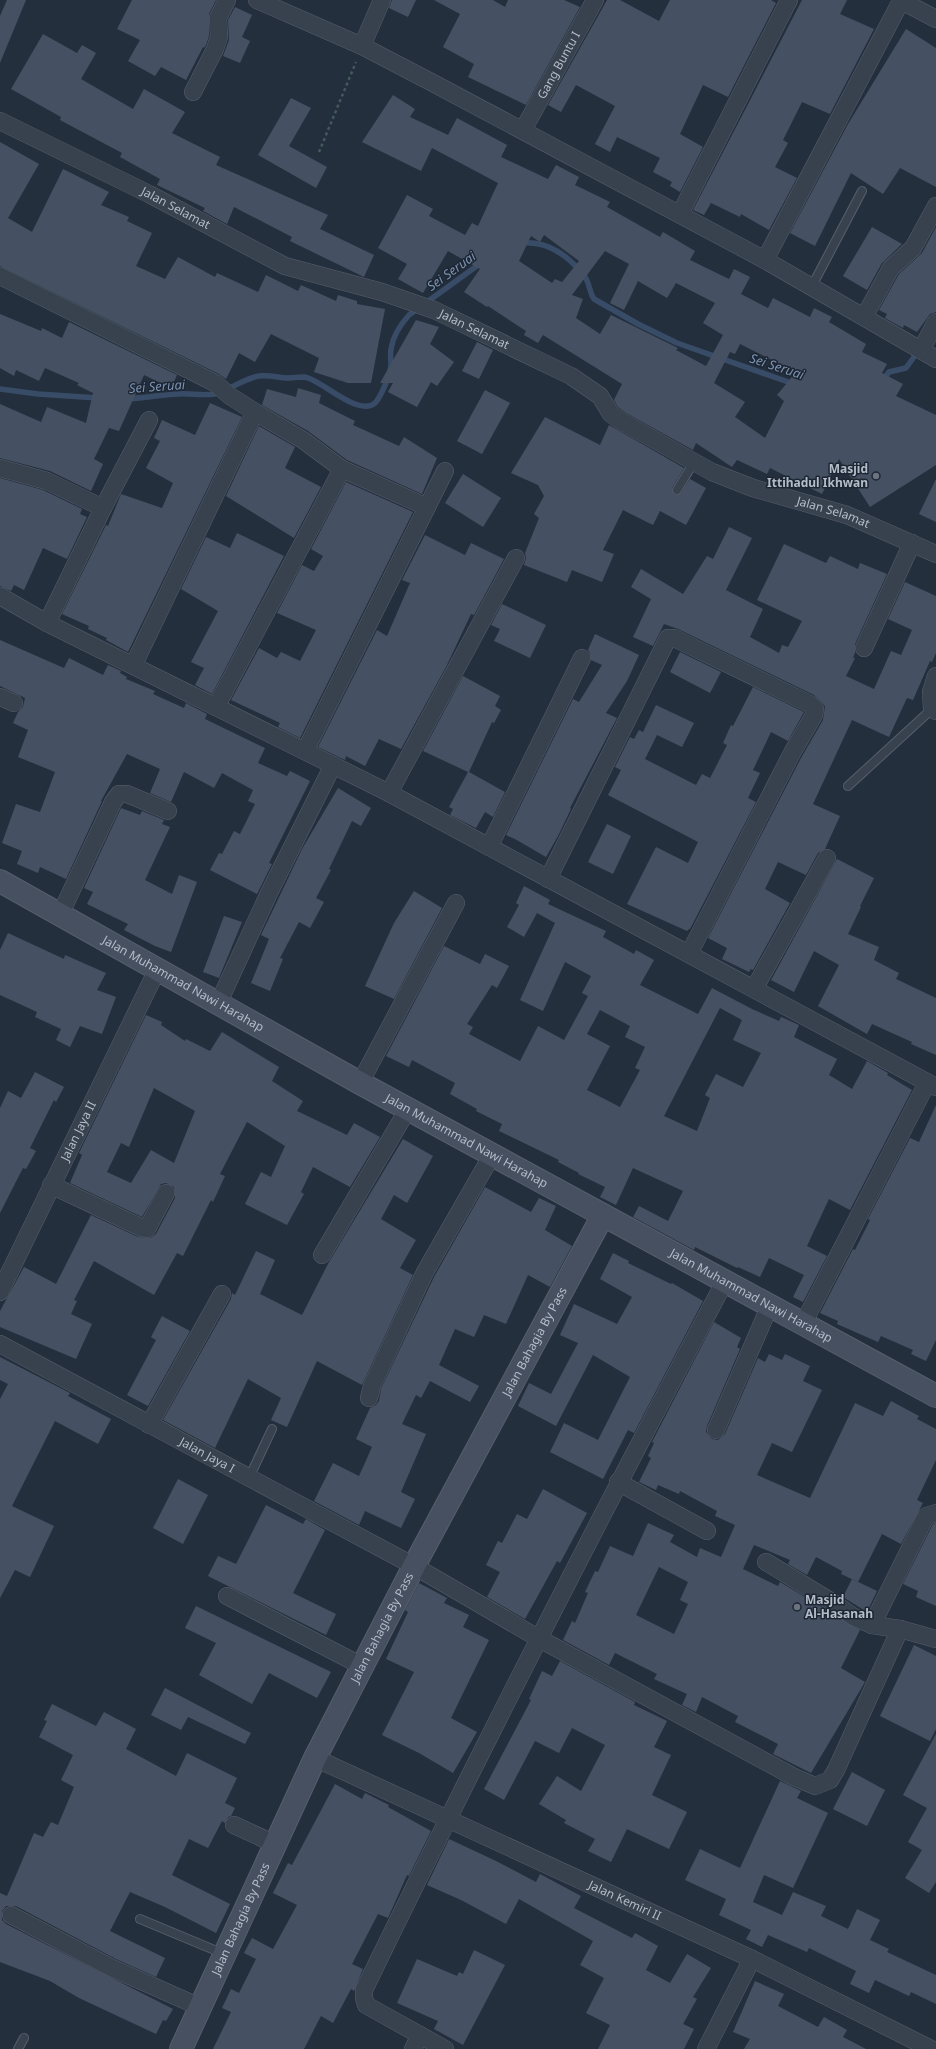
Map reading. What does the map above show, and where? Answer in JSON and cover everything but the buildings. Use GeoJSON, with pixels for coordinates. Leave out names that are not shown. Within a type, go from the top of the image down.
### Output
{"type":"FeatureCollection","features":[{"type":"Feature","properties":{"kind":"main road","name":"Jalan Muhammad Nawi Harahap"},"geometry":{"type":"LineString","coordinates":[[0,881],[156,970],[360,1083],[936,1396]]}},
{"type":"Feature","properties":{"kind":"main road","name":"Jalan Bahagia By Pass"},"geometry":{"type":"LineString","coordinates":[[181,2049],[315,1758],[414,1566],[603,1215]]}},
{"type":"Feature","properties":{"kind":"street"},"geometry":{"type":"LineString","coordinates":[[193,92],[215,49],[219,37],[218,18],[227,0]]}},
{"type":"Feature","properties":{"kind":"street"},"geometry":{"type":"LineString","coordinates":[[257,0],[362,46],[523,130],[812,286],[936,359]]}},
{"type":"Feature","properties":{"kind":"street"},"geometry":{"type":"LineString","coordinates":[[362,46],[382,0]]}},
{"type":"Feature","properties":{"kind":"street","name":"Gang Buntu I"},"geometry":{"type":"LineString","coordinates":[[523,130],[595,0]]}},
{"type":"Feature","properties":{"kind":"street"},"geometry":{"type":"LineString","coordinates":[[680,214],[788,0]]}},
{"type":"Feature","properties":{"kind":"street"},"geometry":{"type":"LineString","coordinates":[[765,260],[901,0],[935,17]]}},
{"type":"Feature","properties":{"kind":"street","name":"Jalan Selamat"},"geometry":{"type":"LineString","coordinates":[[0,122],[149,194],[284,266],[418,303],[571,376],[600,396],[611,414],[621,421],[712,472],[753,488],[848,515],[936,554]]}},
{"type":"Feature","properties":{"kind":"street"},"geometry":{"type":"LineString","coordinates":[[864,317],[891,268],[913,248],[936,206]]}},
{"type":"Feature","properties":{"kind":"street"},"geometry":{"type":"LineString","coordinates":[[0,276],[215,383],[230,396],[254,412],[303,440],[342,469],[427,507]]}},
{"type":"Feature","properties":{"kind":"street"},"geometry":{"type":"LineString","coordinates":[[921,350],[936,322]]}},
{"type":"Feature","properties":{"kind":"street"},"geometry":{"type":"LineString","coordinates":[[134,664],[254,412]]}},
{"type":"Feature","properties":{"kind":"street"},"geometry":{"type":"LineString","coordinates":[[47,623],[103,508],[149,420]]}},
{"type":"Feature","properties":{"kind":"street"},"geometry":{"type":"LineString","coordinates":[[0,468],[47,481],[103,508]]}},
{"type":"Feature","properties":{"kind":"street"},"geometry":{"type":"LineString","coordinates":[[216,707],[342,469]]}},
{"type":"Feature","properties":{"kind":"street"},"geometry":{"type":"LineString","coordinates":[[305,750],[445,471]]}},
{"type":"Feature","properties":{"kind":"street"},"geometry":{"type":"LineString","coordinates":[[864,648],[912,543]]}},
{"type":"Feature","properties":{"kind":"street"},"geometry":{"type":"LineString","coordinates":[[389,793],[516,558]]}},
{"type":"Feature","properties":{"kind":"street"},"geometry":{"type":"LineString","coordinates":[[0,596],[47,623],[134,664],[216,707],[389,793],[932,1085],[803,1324]]}},
{"type":"Feature","properties":{"kind":"street"},"geometry":{"type":"LineString","coordinates":[[548,879],[668,638],[674,638],[810,704],[815,709],[814,714],[792,753],[689,954]]}},
{"type":"Feature","properties":{"kind":"street"},"geometry":{"type":"LineString","coordinates":[[489,847],[582,658]]}},
{"type":"Feature","properties":{"kind":"street"},"geometry":{"type":"LineString","coordinates":[[934,710],[931,692],[936,676]]}},
{"type":"Feature","properties":{"kind":"street"},"geometry":{"type":"LineString","coordinates":[[218,1004],[270,891],[333,765]]}},
{"type":"Feature","properties":{"kind":"street"},"geometry":{"type":"LineString","coordinates":[[60,915],[113,802],[119,794],[127,794],[168,811]]}},
{"type":"Feature","properties":{"kind":"street"},"geometry":{"type":"LineString","coordinates":[[754,989],[827,858]]}},
{"type":"Feature","properties":{"kind":"street"},"geometry":{"type":"LineString","coordinates":[[360,1083],[456,903]]}},
{"type":"Feature","properties":{"kind":"street","name":"Jalan Jaya II"},"geometry":{"type":"LineString","coordinates":[[0,1292],[156,970]]}},
{"type":"Feature","properties":{"kind":"street"},"geometry":{"type":"LineString","coordinates":[[322,1255],[408,1109]]}},
{"type":"Feature","properties":{"kind":"street"},"geometry":{"type":"LineString","coordinates":[[368,1398],[372,1386],[425,1272],[492,1155]]}},
{"type":"Feature","properties":{"kind":"street"},"geometry":{"type":"LineString","coordinates":[[51,1185],[147,1229],[166,1193]]}},
{"type":"Feature","properties":{"kind":"street"},"geometry":{"type":"LineString","coordinates":[[445,2049],[416,2042],[366,2005],[364,1990],[538,1638],[618,1482],[725,1281]]}},
{"type":"Feature","properties":{"kind":"street"},"geometry":{"type":"LineString","coordinates":[[149,1425],[222,1294]]}},
{"type":"Feature","properties":{"kind":"street"},"geometry":{"type":"LineString","coordinates":[[716,1430],[770,1306]]}},
{"type":"Feature","properties":{"kind":"street","name":"Jalan Jaya I"},"geometry":{"type":"LineString","coordinates":[[0,1344],[414,1566],[538,1638],[794,1777],[816,1786],[830,1780],[836,1770],[900,1629]]}},
{"type":"Feature","properties":{"kind":"street"},"geometry":{"type":"LineString","coordinates":[[618,1482],[707,1531]]}},
{"type":"Feature","properties":{"kind":"street"},"geometry":{"type":"LineString","coordinates":[[872,1625],[924,1520],[928,1515],[936,1513]]}},
{"type":"Feature","properties":{"kind":"street"},"geometry":{"type":"LineString","coordinates":[[766,1562],[854,1617],[872,1625],[900,1629],[936,1639]]}},
{"type":"Feature","properties":{"kind":"street"},"geometry":{"type":"LineString","coordinates":[[227,1596],[362,1666]]}},
{"type":"Feature","properties":{"kind":"street","name":"Jalan Kemiri II"},"geometry":{"type":"LineString","coordinates":[[315,1758],[752,1959],[931,2049]]}},
{"type":"Feature","properties":{"kind":"street"},"geometry":{"type":"LineString","coordinates":[[234,1825],[275,1844]]}},
{"type":"Feature","properties":{"kind":"street"},"geometry":{"type":"LineString","coordinates":[[11,1916],[112,1968],[200,2007]]}},
{"type":"Feature","properties":{"kind":"street"},"geometry":{"type":"LineString","coordinates":[[706,2049],[752,1959]]}},
{"type":"Feature","properties":{"kind":"lane"},"geometry":{"type":"LineString","coordinates":[[812,286],[862,191]]}},
{"type":"Feature","properties":{"kind":"lane"},"geometry":{"type":"LineString","coordinates":[[677,490],[694,462]]}},
{"type":"Feature","properties":{"kind":"lane"},"geometry":{"type":"LineString","coordinates":[[848,786],[934,710]]}},
{"type":"Feature","properties":{"kind":"lane"},"geometry":{"type":"LineString","coordinates":[[249,1478],[272,1429]]}},
{"type":"Feature","properties":{"kind":"lane"},"geometry":{"type":"LineString","coordinates":[[140,1919],[224,1955]]}},
{"type":"Feature","properties":{"kind":"lane"},"geometry":{"type":"LineString","coordinates":[[18,2049],[24,2038]]}},
{"type":"Feature","properties":{"kind":"path"},"geometry":{"type":"LineString","coordinates":[[319,152],[362,46]]}},
{"type":"Feature","properties":{"kind":"waterway","name":"Sei Seruai"},"geometry":{"type":"LineString","coordinates":[[522,243],[532,243],[549,247],[565,256],[585,277],[594,299],[638,324],[677,343],[794,384]]}},
{"type":"Feature","properties":{"kind":"waterway","name":"Sei Seruai"},"geometry":{"type":"LineString","coordinates":[[126,399],[178,394],[214,394],[248,379],[259,376],[286,378],[304,377],[311,379],[349,402],[368,406],[375,403],[385,385],[391,368],[392,344],[397,330],[409,315],[481,263]]}},
{"type":"Feature","properties":{"kind":"waterway","name":"Sei Seruai"},"geometry":{"type":"LineString","coordinates":[[883,380],[889,372],[906,368],[914,357],[915,351]]}},
{"type":"Feature","properties":{"kind":"waterway","name":"Sei Seruai"},"geometry":{"type":"LineString","coordinates":[[0,389],[38,394],[98,398]]}},
{"type":"Feature","properties":{"kind":"place","name":"Masjid Ittihadul Ikhwan"},"geometry":{"type":"Point","coordinates":[876,476]}},
{"type":"Feature","properties":{"kind":"place","name":"Masjid Al-Hasanah"},"geometry":{"type":"Point","coordinates":[797,1607]}}]}
